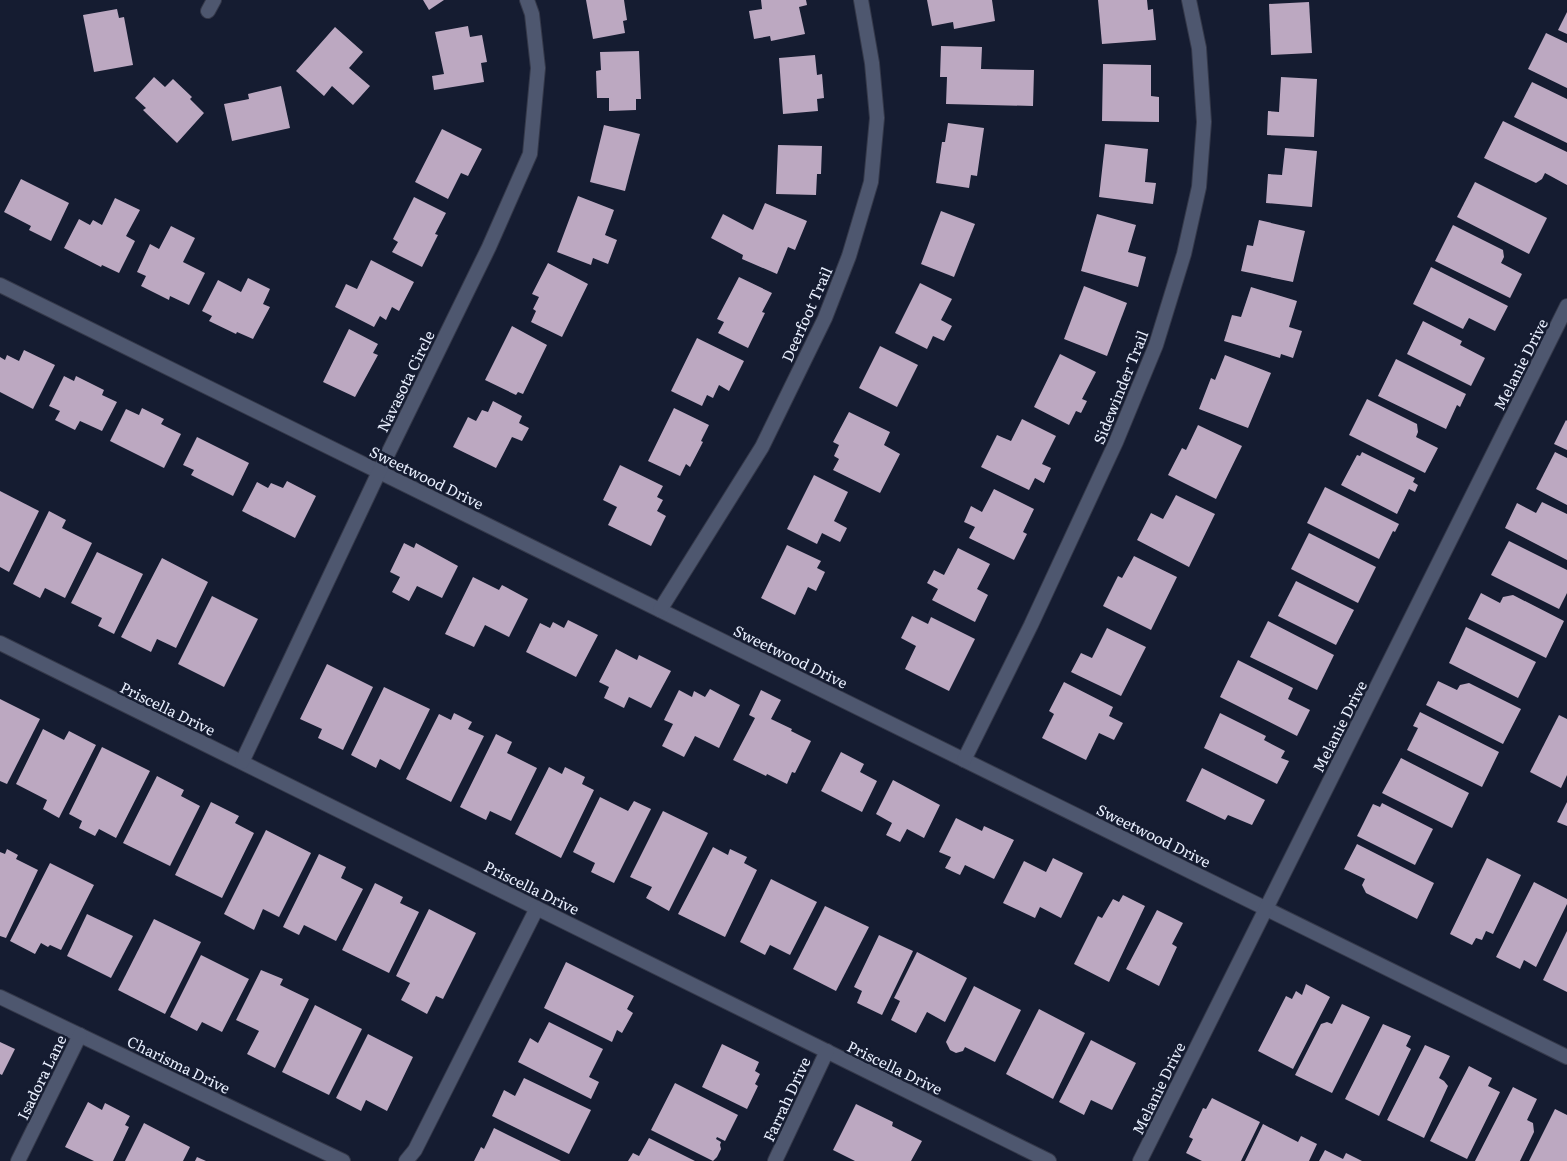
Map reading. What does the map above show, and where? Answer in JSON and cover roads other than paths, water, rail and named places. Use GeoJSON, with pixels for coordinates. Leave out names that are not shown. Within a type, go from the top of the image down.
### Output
{"type":"FeatureCollection","features":[{"type":"Feature","properties":{"kind":"street","name":"Navasota Circle"},"geometry":{"type":"LineString","coordinates":[[242,762],[488,247],[530,154],[538,68],[532,14],[527,0]]}},
{"type":"Feature","properties":{"kind":"street","name":"Deerfoot Trail"},"geometry":{"type":"LineString","coordinates":[[660,610],[762,446],[825,318],[849,256],[871,182],[877,118],[872,63],[861,0]]}},
{"type":"Feature","properties":{"kind":"street","name":"Sidewinder Trail"},"geometry":{"type":"LineString","coordinates":[[964,760],[1031,625],[1116,442],[1156,345],[1184,254],[1199,187],[1204,122],[1199,48],[1189,0]]}},
{"type":"Feature","properties":{"kind":"street","name":"Sweetwood Drive"},"geometry":{"type":"LineString","coordinates":[[0,285],[1567,1057]]}},
{"type":"Feature","properties":{"kind":"street","name":"Melanie Drive"},"geometry":{"type":"LineString","coordinates":[[1140,1161],[1567,306]]}},
{"type":"Feature","properties":{"kind":"street","name":"Priscella Drive"},"geometry":{"type":"LineString","coordinates":[[0,643],[1049,1161]]}},
{"type":"Feature","properties":{"kind":"street"},"geometry":{"type":"LineString","coordinates":[[406,1161],[415,1150],[537,908]]}},
{"type":"Feature","properties":{"kind":"street","name":"Charisma Drive"},"geometry":{"type":"LineString","coordinates":[[0,997],[343,1161]]}},
{"type":"Feature","properties":{"kind":"street","name":"Isadora Lane"},"geometry":{"type":"LineString","coordinates":[[18,1161],[80,1035]]}},
{"type":"Feature","properties":{"kind":"street","name":"Farrah Drive"},"geometry":{"type":"LineString","coordinates":[[775,1161],[827,1051]]}}]}
